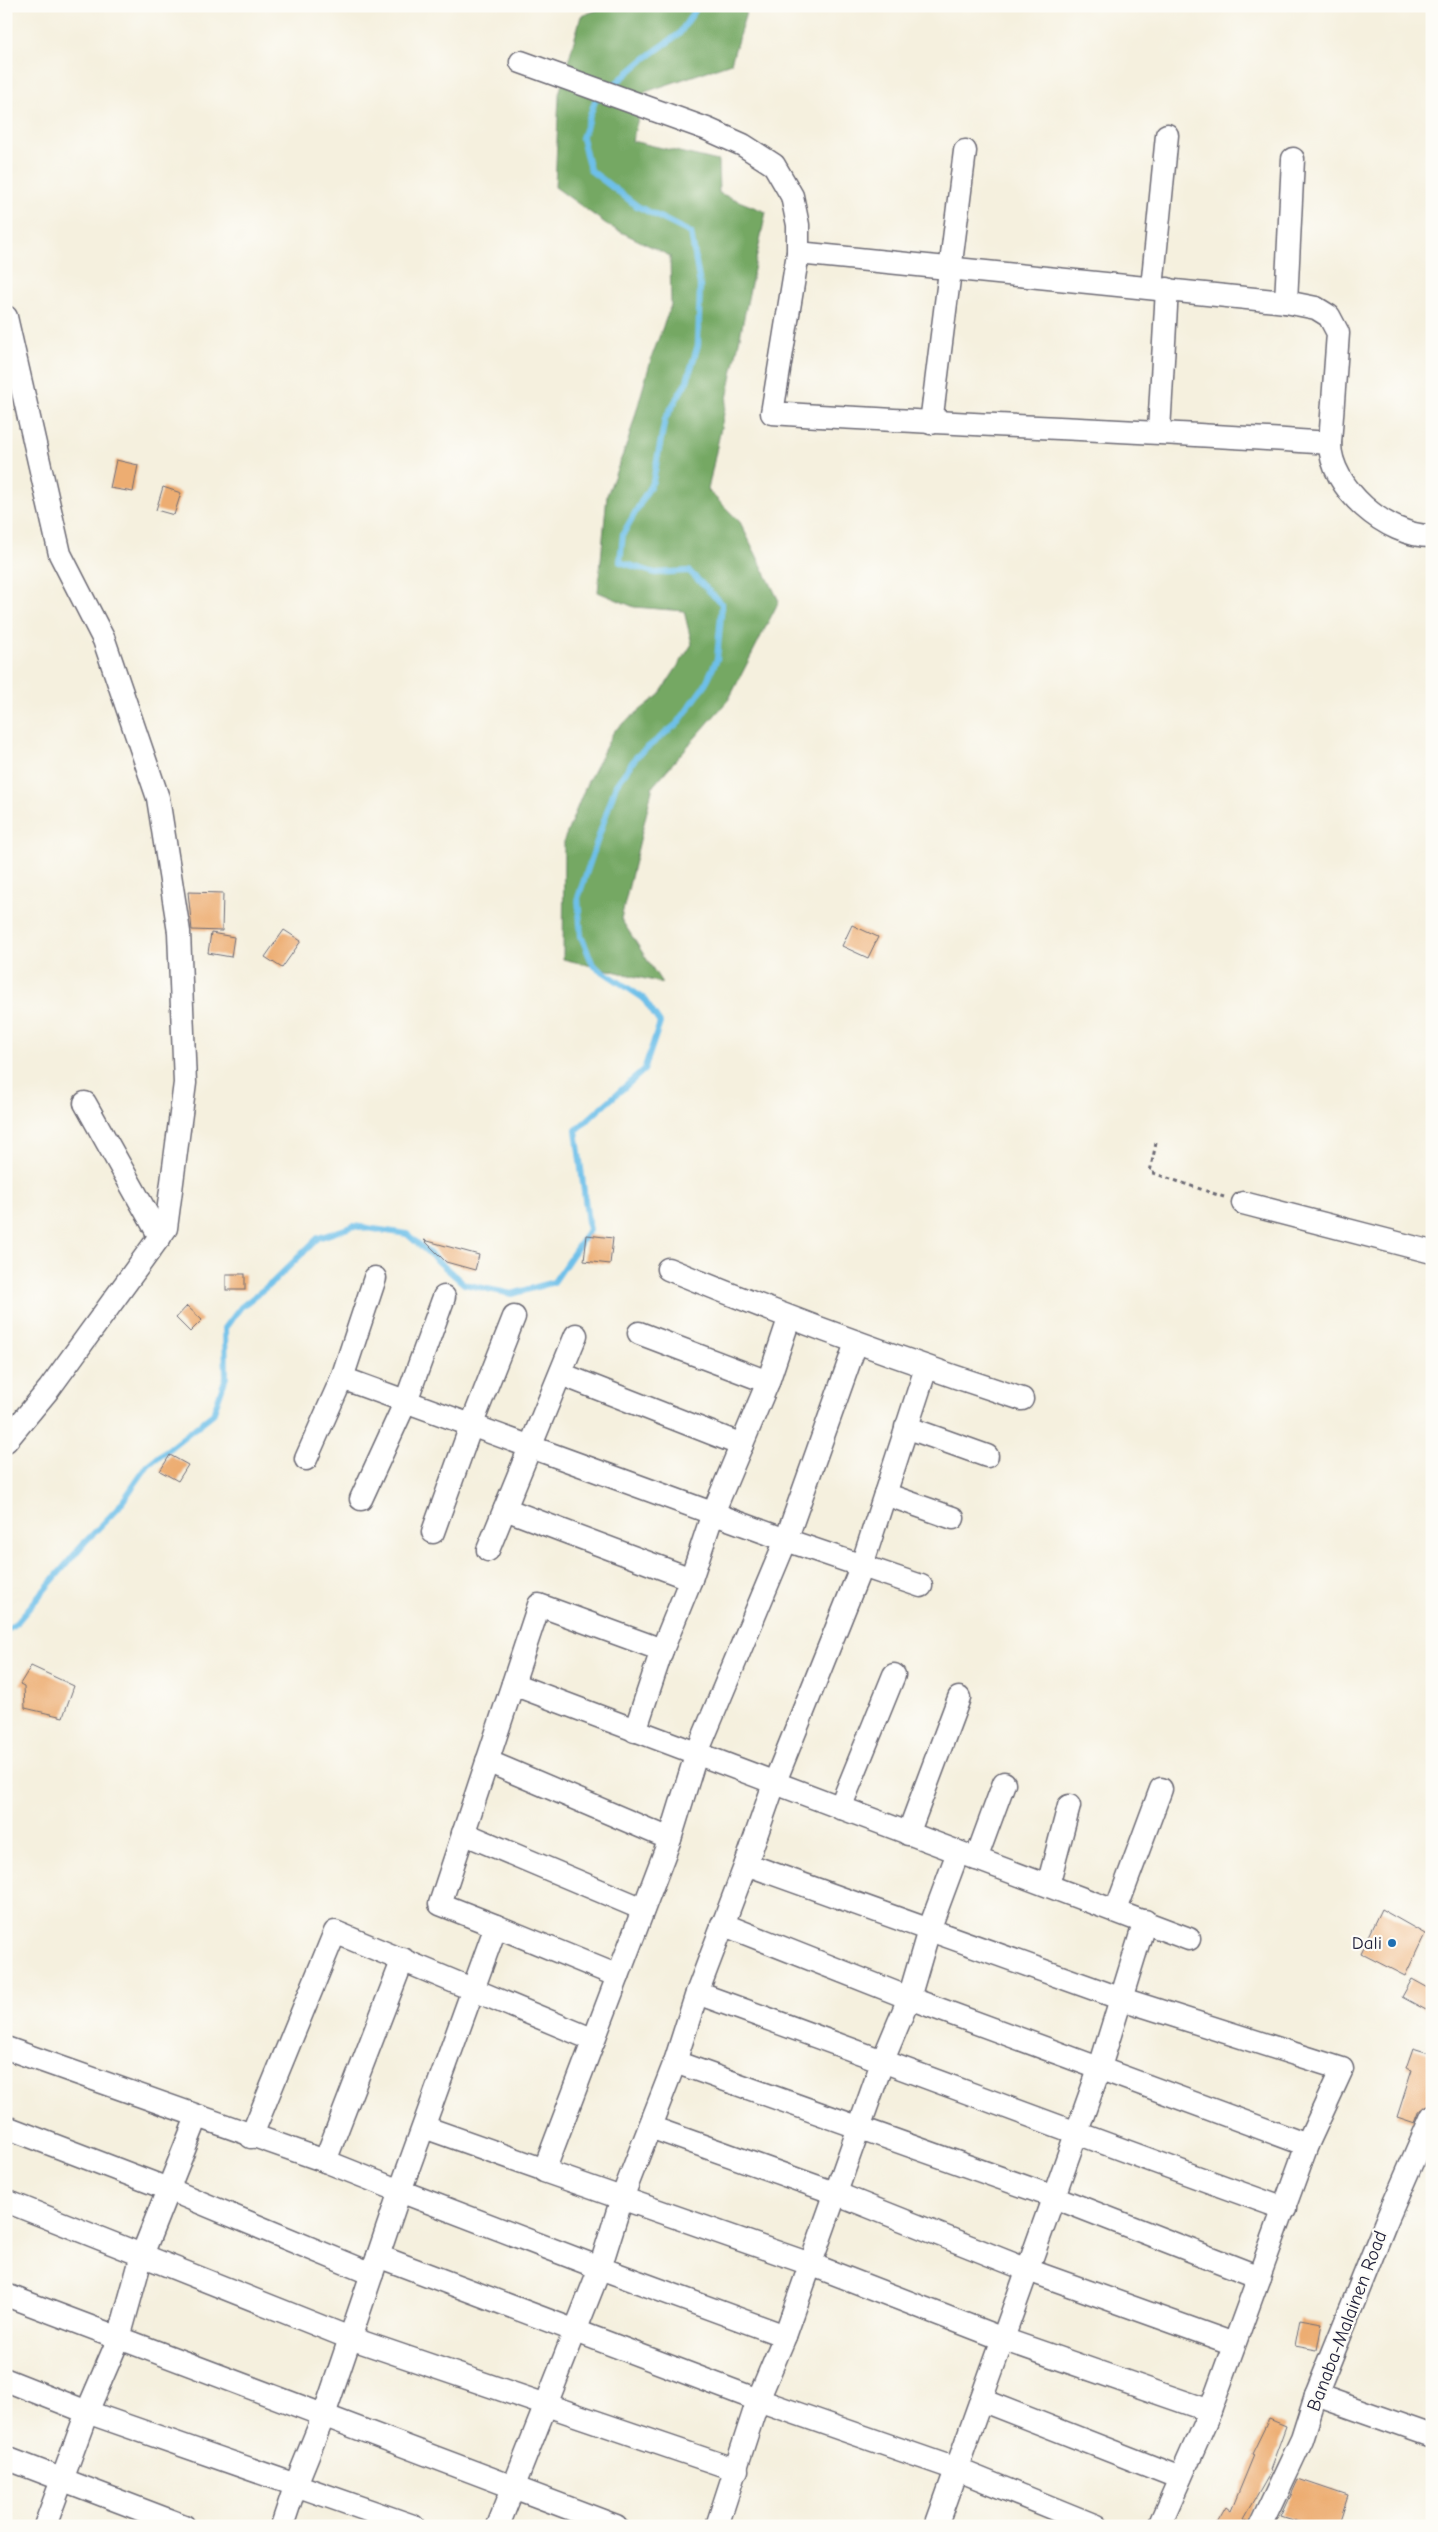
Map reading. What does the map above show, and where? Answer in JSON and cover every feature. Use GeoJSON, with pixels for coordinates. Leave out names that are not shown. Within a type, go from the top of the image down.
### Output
{"type":"FeatureCollection","features":[{"type":"Feature","properties":{"kind":"street"},"geometry":{"type":"LineString","coordinates":[[521,62],[707,129],[743,145],[774,165],[792,196],[798,225],[798,253],[772,413],[931,423],[1160,431],[1330,443]]}},
{"type":"Feature","properties":{"kind":"street"},"geometry":{"type":"LineString","coordinates":[[1160,431],[1159,288],[1167,135]]}},
{"type":"Feature","properties":{"kind":"street"},"geometry":{"type":"LineString","coordinates":[[931,423],[965,151]]}},
{"type":"Feature","properties":{"kind":"street"},"geometry":{"type":"LineString","coordinates":[[1286,302],[1293,159]]}},
{"type":"Feature","properties":{"kind":"street"},"geometry":{"type":"LineString","coordinates":[[798,253],[1159,288],[1286,302],[1316,308],[1329,316],[1338,333],[1330,453],[1339,476],[1378,518],[1400,531],[1432,536]]}},
{"type":"Feature","properties":{"kind":"street"},"geometry":{"type":"LineString","coordinates":[[6,317],[60,554],[104,640],[158,798],[179,932],[185,1083],[166,1228],[49,1389],[6,1442]]}},
{"type":"Feature","properties":{"kind":"street"},"geometry":{"type":"LineString","coordinates":[[85,1103],[160,1237]]}},
{"type":"Feature","properties":{"kind":"street"},"geometry":{"type":"LineString","coordinates":[[1243,1203],[1432,1252]]}},
{"type":"Feature","properties":{"kind":"street"},"geometry":{"type":"LineString","coordinates":[[668,1269],[789,1319],[926,1368],[1022,1399]]}},
{"type":"Feature","properties":{"kind":"street"},"geometry":{"type":"LineString","coordinates":[[306,1458],[342,1378],[375,1278]]}},
{"type":"Feature","properties":{"kind":"street"},"geometry":{"type":"LineString","coordinates":[[361,1499],[406,1401],[444,1298]]}},
{"type":"Feature","properties":{"kind":"street"},"geometry":{"type":"LineString","coordinates":[[434,1532],[471,1426],[514,1318]]}},
{"type":"Feature","properties":{"kind":"street"},"geometry":{"type":"LineString","coordinates":[[635,1731],[662,1650],[691,1580],[713,1513],[768,1382],[789,1319]]}},
{"type":"Feature","properties":{"kind":"street"},"geometry":{"type":"LineString","coordinates":[[639,1333],[768,1382]]}},
{"type":"Feature","properties":{"kind":"street"},"geometry":{"type":"LineString","coordinates":[[488,1550],[576,1335]]}},
{"type":"Feature","properties":{"kind":"street"},"geometry":{"type":"LineString","coordinates":[[545,2170],[670,1839],[696,1755],[786,1540],[856,1343]]}},
{"type":"Feature","properties":{"kind":"street"},"geometry":{"type":"LineString","coordinates":[[498,2526],[600,2268],[622,2198],[675,2062],[697,1993],[774,1784],[862,1565],[926,1368]]}},
{"type":"Feature","properties":{"kind":"street"},"geometry":{"type":"LineString","coordinates":[[561,1374],[742,1445]]}},
{"type":"Feature","properties":{"kind":"street"},"geometry":{"type":"LineString","coordinates":[[342,1378],[786,1540],[921,1586]]}},
{"type":"Feature","properties":{"kind":"street"},"geometry":{"type":"LineString","coordinates":[[906,1427],[987,1456]]}},
{"type":"Feature","properties":{"kind":"street"},"geometry":{"type":"LineString","coordinates":[[885,1494],[954,1518]]}},
{"type":"Feature","properties":{"kind":"street"},"geometry":{"type":"LineString","coordinates":[[505,1509],[691,1580]]}},
{"type":"Feature","properties":{"kind":"street"},"geometry":{"type":"LineString","coordinates":[[618,1976],[440,1904],[539,1605],[662,1650]]}},
{"type":"Feature","properties":{"kind":"street"},"geometry":{"type":"LineString","coordinates":[[840,1808],[894,1675]]}},
{"type":"Feature","properties":{"kind":"street"},"geometry":{"type":"LineString","coordinates":[[513,1684],[696,1755],[1116,1910],[1189,1939]]}},
{"type":"Feature","properties":{"kind":"street"},"geometry":{"type":"LineString","coordinates":[[908,1834],[959,1698]]}},
{"type":"Feature","properties":{"kind":"street"},"geometry":{"type":"LineString","coordinates":[[487,1761],[670,1839]]}},
{"type":"Feature","properties":{"kind":"street"},"geometry":{"type":"LineString","coordinates":[[717,2526],[737,2470],[758,2400],[785,2336],[883,2060],[909,1998],[929,1930],[1004,1783]]}},
{"type":"Feature","properties":{"kind":"street"},"geometry":{"type":"LineString","coordinates":[[1116,1910],[1161,1789]]}},
{"type":"Feature","properties":{"kind":"street"},"geometry":{"type":"LineString","coordinates":[[1048,1885],[1069,1806]]}},
{"type":"Feature","properties":{"kind":"street"},"geometry":{"type":"LineString","coordinates":[[463,1833],[643,1909]]}},
{"type":"Feature","properties":{"kind":"street"},"geometry":{"type":"LineString","coordinates":[[746,1864],[1122,1999],[1342,2069],[1307,2146],[1210,2411],[1159,2526]]}},
{"type":"Feature","properties":{"kind":"street"},"geometry":{"type":"LineString","coordinates":[[936,2526],[1100,2067],[1145,1921]]}},
{"type":"Feature","properties":{"kind":"street"},"geometry":{"type":"LineString","coordinates":[[722,1924],[909,1998],[1100,2067],[1307,2146]]}},
{"type":"Feature","properties":{"kind":"street"},"geometry":{"type":"LineString","coordinates":[[282,2526],[296,2484],[324,2415],[400,2191],[496,1926]]}},
{"type":"Feature","properties":{"kind":"street"},"geometry":{"type":"LineString","coordinates":[[251,2137],[335,1932],[594,2040]]}},
{"type":"Feature","properties":{"kind":"street"},"geometry":{"type":"LineString","coordinates":[[325,2162],[403,1959]]}},
{"type":"Feature","properties":{"kind":"street"},"geometry":{"type":"LineString","coordinates":[[697,1993],[883,2060],[1076,2134],[1285,2209]]}},
{"type":"Feature","properties":{"kind":"street"},"geometry":{"type":"LineString","coordinates":[[6,2048],[325,2162],[600,2268],[785,2336]]}},
{"type":"Feature","properties":{"kind":"street"},"geometry":{"type":"LineString","coordinates":[[675,2062],[1054,2197],[1259,2277]]}},
{"type":"Feature","properties":{"kind":"street","name":"Banaba-Malainen Road"},"geometry":{"type":"LineString","coordinates":[[1261,2526],[1302,2439],[1316,2395],[1385,2224],[1432,2116]]}},
{"type":"Feature","properties":{"kind":"street"},"geometry":{"type":"LineString","coordinates":[[46,2526],[87,2412],[119,2338],[142,2255],[197,2117]]}},
{"type":"Feature","properties":{"kind":"street"},"geometry":{"type":"LineString","coordinates":[[6,2126],[168,2189],[375,2265],[575,2330],[758,2400],[956,2470],[1096,2526]]}},
{"type":"Feature","properties":{"kind":"street"},"geometry":{"type":"LineString","coordinates":[[424,2127],[810,2264],[1003,2339],[1210,2411]]}},
{"type":"Feature","properties":{"kind":"street"},"geometry":{"type":"LineString","coordinates":[[650,2127],[836,2193],[1028,2270],[1234,2344]]}},
{"type":"Feature","properties":{"kind":"street"},"geometry":{"type":"LineString","coordinates":[[6,2201],[350,2338],[737,2470]]}},
{"type":"Feature","properties":{"kind":"street"},"geometry":{"type":"LineString","coordinates":[[6,2295],[616,2526]]}},
{"type":"Feature","properties":{"kind":"street"},"geometry":{"type":"LineString","coordinates":[[6,2380],[87,2412],[414,2526]]}},
{"type":"Feature","properties":{"kind":"street"},"geometry":{"type":"LineString","coordinates":[[1316,2395],[1432,2436]]}},
{"type":"Feature","properties":{"kind":"street"},"geometry":{"type":"LineString","coordinates":[[981,2400],[1180,2478]]}},
{"type":"Feature","properties":{"kind":"street"},"geometry":{"type":"LineString","coordinates":[[6,2458],[184,2526]]}},
{"type":"Feature","properties":{"kind":"path"},"geometry":{"type":"LineString","coordinates":[[1156,1143],[1150,1172],[1243,1203]]}},
{"type":"Feature","properties":{"kind":"green space"},"geometry":{"type":"Polygon","coordinates":[[[608,6],[748,6],[731,63],[645,92],[632,141],[718,161],[719,193],[766,212],[708,490],[740,522],[779,601],[729,699],[653,786],[621,919],[662,983],[563,959],[564,840],[587,783],[614,731],[659,695],[692,644],[684,611],[634,607],[598,592],[607,495],[628,441],[652,356],[671,305],[670,256],[609,226],[555,187],[559,94],[581,16],[608,6]]]}},
{"type":"Feature","properties":{"kind":"building"},"geometry":{"type":"Polygon","coordinates":[[[116,460],[138,465],[133,492],[110,488],[116,460]]]}},
{"type":"Feature","properties":{"kind":"building"},"geometry":{"type":"Polygon","coordinates":[[[163,487],[181,493],[174,515],[156,510],[163,487]]]}},
{"type":"Feature","properties":{"kind":"building"},"geometry":{"type":"Polygon","coordinates":[[[188,892],[223,893],[222,931],[192,930],[188,892]]]}},
{"type":"Feature","properties":{"kind":"building"},"geometry":{"type":"Polygon","coordinates":[[[852,925],[878,937],[868,958],[842,946],[852,925]]]}},
{"type":"Feature","properties":{"kind":"building"},"geometry":{"type":"Polygon","coordinates":[[[284,930],[301,941],[282,968],[265,957],[284,930]]]}},
{"type":"Feature","properties":{"kind":"building"},"geometry":{"type":"Polygon","coordinates":[[[211,933],[234,937],[231,957],[208,953],[211,933]]]}},
{"type":"Feature","properties":{"kind":"building"},"geometry":{"type":"Polygon","coordinates":[[[587,1235],[613,1238],[610,1264],[584,1261],[587,1235]]]}},
{"type":"Feature","properties":{"kind":"building"},"geometry":{"type":"Polygon","coordinates":[[[424,1240],[479,1255],[475,1270],[446,1262],[424,1240]]]}},
{"type":"Feature","properties":{"kind":"building"},"geometry":{"type":"Polygon","coordinates":[[[226,1274],[245,1274],[245,1290],[226,1290],[226,1274]]]}},
{"type":"Feature","properties":{"kind":"building"},"geometry":{"type":"Polygon","coordinates":[[[187,1306],[202,1320],[190,1332],[176,1318],[187,1306]]]}},
{"type":"Feature","properties":{"kind":"building"},"geometry":{"type":"Polygon","coordinates":[[[170,1455],[188,1465],[178,1481],[160,1471],[170,1455]]]}},
{"type":"Feature","properties":{"kind":"building"},"geometry":{"type":"Polygon","coordinates":[[[31,1666],[74,1686],[63,1717],[25,1708],[24,1686],[20,1684],[31,1666]]]}},
{"type":"Feature","properties":{"kind":"building","name":"Dali"},"geometry":{"type":"Polygon","coordinates":[[[1381,1909],[1425,1934],[1405,1976],[1360,1953],[1381,1909]]]}},
{"type":"Feature","properties":{"kind":"building"},"geometry":{"type":"Polygon","coordinates":[[[1412,1979],[1432,1990],[1432,1999],[1426,2010],[1402,1997],[1412,1979]]]}},
{"type":"Feature","properties":{"kind":"building"},"geometry":{"type":"Polygon","coordinates":[[[1413,2048],[1432,2054],[1432,2097],[1430,2103],[1420,2110],[1415,2123],[1397,2117],[1412,2070],[1406,2068],[1413,2048]]]}},
{"type":"Feature","properties":{"kind":"building"},"geometry":{"type":"Polygon","coordinates":[[[1300,2319],[1322,2323],[1317,2350],[1295,2346],[1300,2319]]]}},
{"type":"Feature","properties":{"kind":"building"},"geometry":{"type":"Polygon","coordinates":[[[1269,2419],[1286,2426],[1270,2470],[1272,2470],[1244,2519],[1249,2522],[1248,2526],[1215,2526],[1226,2507],[1231,2511],[1254,2455],[1252,2454],[1269,2419]]]}},
{"type":"Feature","properties":{"kind":"building"},"geometry":{"type":"Polygon","coordinates":[[[1298,2479],[1348,2496],[1338,2526],[1311,2526],[1281,2516],[1298,2479]]]}},
{"type":"Feature","properties":{"kind":"waterway"},"geometry":{"type":"LineString","coordinates":[[609,89],[643,60],[679,34],[698,6]]}},
{"type":"Feature","properties":{"kind":"waterway"},"geometry":{"type":"LineString","coordinates":[[6,1631],[18,1621],[85,1542],[118,1508],[148,1465],[213,1414],[226,1377],[225,1328],[241,1307],[273,1282],[318,1238],[354,1226],[407,1234],[464,1284],[512,1294],[554,1282],[589,1230],[576,1130],[644,1070],[660,1023],[643,998],[593,965],[581,936],[578,898],[616,785],[637,756],[678,723],[705,685],[717,659],[722,604],[689,571],[655,573],[620,562],[623,534],[653,481],[665,419],[687,381],[698,345],[700,285],[691,233],[637,206],[590,170],[582,138],[595,101],[601,96]]}},
{"type":"Feature","properties":{"kind":"place","name":"Dali"},"geometry":{"type":"Point","coordinates":[1392,1943]}}]}
